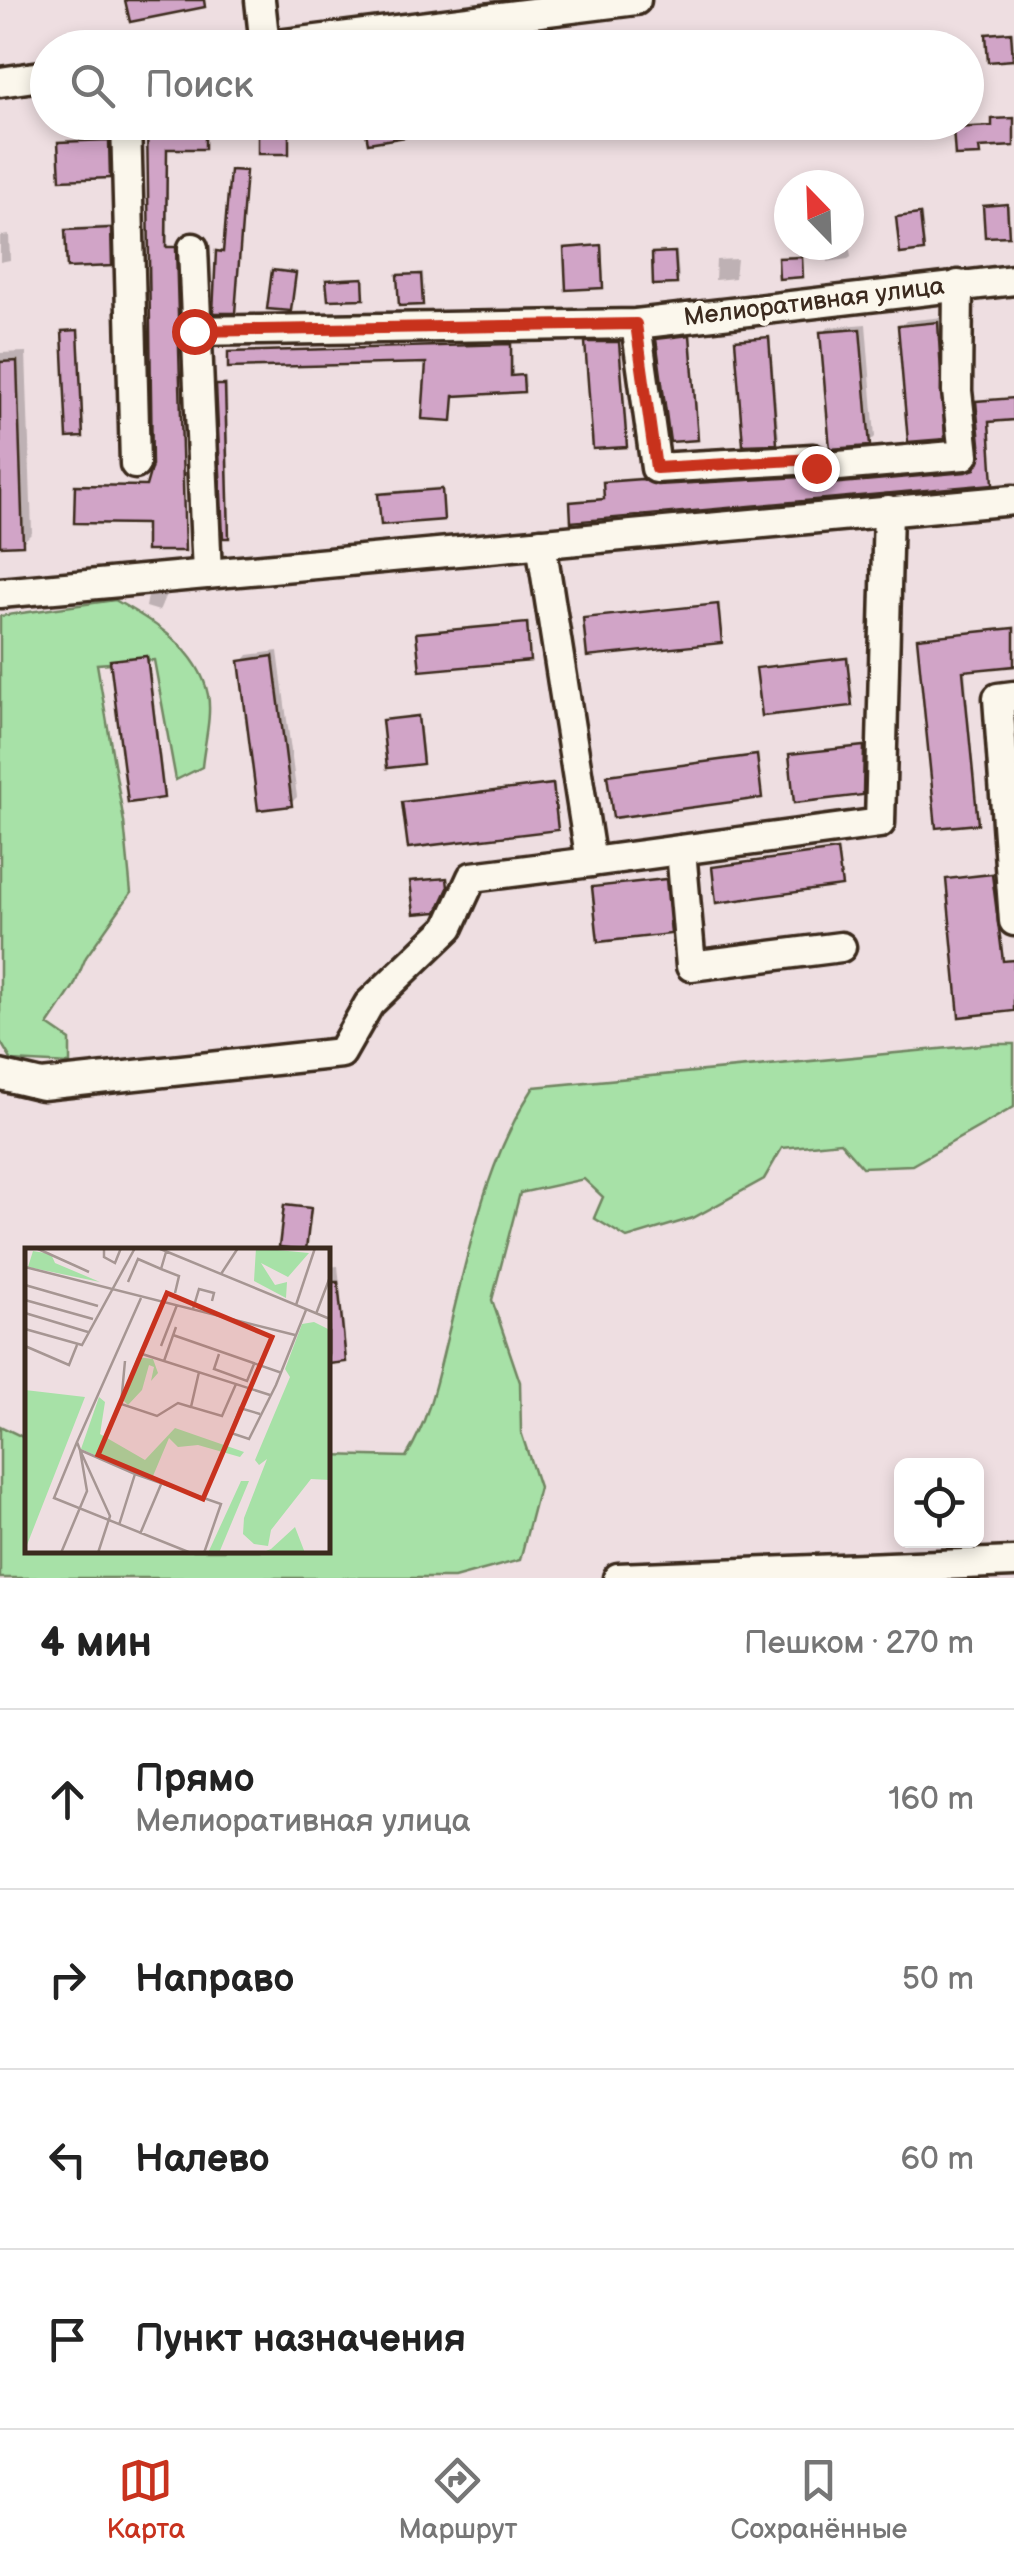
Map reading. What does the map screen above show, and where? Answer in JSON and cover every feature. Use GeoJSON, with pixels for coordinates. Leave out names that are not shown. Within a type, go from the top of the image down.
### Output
{"type":"FeatureCollection","features":[{"type":"Feature","properties":{"kind":"street"},"geometry":{"type":"LineString","coordinates":[[259,30],[260,0]]}},
{"type":"Feature","properties":{"kind":"street"},"geometry":{"type":"LineString","coordinates":[[395,30],[636,0]]}},
{"type":"Feature","properties":{"kind":"street"},"geometry":{"type":"LineString","coordinates":[[0,82],[30,78]]}},
{"type":"Feature","properties":{"kind":"street"},"geometry":{"type":"LineString","coordinates":[[126,140],[135,464]]}},
{"type":"Feature","properties":{"kind":"street"},"geometry":{"type":"LineString","coordinates":[[193,248],[207,574]]}},
{"type":"Feature","properties":{"kind":"street","name":"Мелиоративная улица"},"geometry":{"type":"LineString","coordinates":[[194,331],[636,324],[1014,280]]}},
{"type":"Feature","properties":{"kind":"street"},"geometry":{"type":"LineString","coordinates":[[636,324],[656,468],[813,459],[816,468],[964,455],[957,391],[958,285]]}},
{"type":"Feature","properties":{"kind":"street"},"geometry":{"type":"LineString","coordinates":[[0,593],[1014,500]]}},
{"type":"Feature","properties":{"kind":"street"},"geometry":{"type":"LineString","coordinates":[[0,1075],[42,1085],[341,1053],[369,1004],[448,926],[472,877],[880,823],[888,510]]}},
{"type":"Feature","properties":{"kind":"street"},"geometry":{"type":"LineString","coordinates":[[541,543],[591,862]]}},
{"type":"Feature","properties":{"kind":"street"},"geometry":{"type":"LineString","coordinates":[[1014,696],[998,698],[1014,921]]}},
{"type":"Feature","properties":{"kind":"street"},"geometry":{"type":"LineString","coordinates":[[681,850],[691,966],[840,947]]}},
{"type":"Feature","properties":{"kind":"street"},"geometry":{"type":"LineString","coordinates":[[618,1578],[1014,1562]]}},
{"type":"Feature","properties":{"kind":"green space"},"geometry":{"type":"Polygon","coordinates":[[[115,600],[172,638],[185,650],[203,679],[209,712],[202,767],[176,780],[154,660],[97,664],[124,822],[131,893],[86,957],[74,986],[48,1025],[70,1040],[70,1064],[12,1061],[0,1041],[0,616],[115,600]]]}},
{"type":"Feature","properties":{"kind":"green space"},"geometry":{"type":"Polygon","coordinates":[[[1014,1044],[1014,1107],[912,1165],[862,1167],[840,1142],[782,1148],[764,1179],[693,1218],[627,1238],[594,1218],[603,1197],[584,1179],[520,1193],[492,1300],[520,1382],[521,1432],[539,1487],[520,1560],[454,1578],[0,1578],[0,1426],[25,1438],[25,1553],[330,1553],[330,1455],[406,1457],[432,1397],[491,1175],[534,1087],[1014,1044]]]}},
{"type":"Feature","properties":{"kind":"building"},"geometry":{"type":"Polygon","coordinates":[[[125,0],[204,0],[205,7],[130,22],[125,0]]]}},
{"type":"Feature","properties":{"kind":"building"},"geometry":{"type":"Polygon","coordinates":[[[1011,32],[1013,60],[988,62],[986,34],[1011,32]]]}},
{"type":"Feature","properties":{"kind":"building"},"geometry":{"type":"Polygon","coordinates":[[[1014,118],[1014,146],[979,148],[980,155],[955,156],[954,140],[984,140],[984,126],[992,126],[992,119],[1014,118]]]}},
{"type":"Feature","properties":{"kind":"building"},"geometry":{"type":"Polygon","coordinates":[[[109,140],[110,178],[60,180],[58,142],[109,140]]]}},
{"type":"Feature","properties":{"kind":"building"},"geometry":{"type":"Polygon","coordinates":[[[147,140],[205,140],[205,149],[167,149],[166,247],[176,247],[185,551],[146,551],[146,524],[74,523],[75,485],[146,486],[152,465],[147,140]]]}},
{"type":"Feature","properties":{"kind":"building"},"geometry":{"type":"Polygon","coordinates":[[[258,140],[289,140],[289,154],[258,154],[258,140]]]}},
{"type":"Feature","properties":{"kind":"building"},"geometry":{"type":"Polygon","coordinates":[[[230,170],[246,171],[235,313],[213,313],[216,251],[223,252],[230,170]]]}},
{"type":"Feature","properties":{"kind":"building"},"geometry":{"type":"Polygon","coordinates":[[[1007,204],[1009,236],[985,237],[983,206],[1007,204]]]}},
{"type":"Feature","properties":{"kind":"building"},"geometry":{"type":"Polygon","coordinates":[[[920,214],[924,251],[900,254],[896,217],[920,214]]]}},
{"type":"Feature","properties":{"kind":"building"},"geometry":{"type":"Polygon","coordinates":[[[111,228],[112,266],[67,268],[65,230],[111,228]]]}},
{"type":"Feature","properties":{"kind":"building"},"geometry":{"type":"Polygon","coordinates":[[[601,245],[603,288],[566,290],[564,248],[601,245]]]}},
{"type":"Feature","properties":{"kind":"building"},"geometry":{"type":"Polygon","coordinates":[[[675,252],[677,284],[653,285],[652,253],[675,252]]]}},
{"type":"Feature","properties":{"kind":"building"},"geometry":{"type":"Polygon","coordinates":[[[778,260],[802,260],[803,277],[779,279],[778,260]]]}},
{"type":"Feature","properties":{"kind":"building"},"geometry":{"type":"Polygon","coordinates":[[[272,270],[296,273],[291,311],[267,309],[272,270]]]}},
{"type":"Feature","properties":{"kind":"building"},"geometry":{"type":"Polygon","coordinates":[[[421,274],[423,305],[399,306],[397,275],[421,274]]]}},
{"type":"Feature","properties":{"kind":"building"},"geometry":{"type":"Polygon","coordinates":[[[363,278],[364,299],[328,300],[326,280],[363,278]]]}},
{"type":"Feature","properties":{"kind":"building"},"geometry":{"type":"Polygon","coordinates":[[[938,322],[945,439],[908,442],[898,326],[938,322]]]}},
{"type":"Feature","properties":{"kind":"building"},"geometry":{"type":"Polygon","coordinates":[[[860,329],[870,446],[830,449],[820,332],[860,329]]]}},
{"type":"Feature","properties":{"kind":"building"},"geometry":{"type":"Polygon","coordinates":[[[78,330],[83,437],[67,438],[62,331],[78,330]]]}},
{"type":"Feature","properties":{"kind":"building"},"geometry":{"type":"Polygon","coordinates":[[[690,335],[698,440],[670,442],[656,339],[690,335]]]}},
{"type":"Feature","properties":{"kind":"building"},"geometry":{"type":"Polygon","coordinates":[[[769,337],[777,444],[743,445],[735,340],[769,337]]]}},
{"type":"Feature","properties":{"kind":"building"},"geometry":{"type":"Polygon","coordinates":[[[585,342],[619,342],[627,447],[593,449],[585,342]]]}},
{"type":"Feature","properties":{"kind":"building"},"geometry":{"type":"Polygon","coordinates":[[[511,344],[511,376],[523,375],[524,392],[454,396],[452,421],[422,419],[426,363],[228,368],[228,352],[511,344]]]}},
{"type":"Feature","properties":{"kind":"building"},"geometry":{"type":"Polygon","coordinates":[[[17,361],[23,545],[0,546],[0,362],[17,361]]]}},
{"type":"Feature","properties":{"kind":"building"},"geometry":{"type":"Polygon","coordinates":[[[216,385],[225,385],[229,538],[223,538],[216,385]]]}},
{"type":"Feature","properties":{"kind":"building"},"geometry":{"type":"Polygon","coordinates":[[[1014,398],[1014,420],[989,422],[993,484],[571,522],[570,502],[604,499],[603,482],[642,479],[657,485],[802,477],[818,485],[966,472],[975,469],[981,454],[976,401],[1014,398]]]}},
{"type":"Feature","properties":{"kind":"building"},"geometry":{"type":"Polygon","coordinates":[[[442,489],[444,520],[381,525],[378,494],[442,489]]]}},
{"type":"Feature","properties":{"kind":"building"},"geometry":{"type":"Polygon","coordinates":[[[718,604],[722,643],[587,657],[583,618],[718,604]]]}},
{"type":"Feature","properties":{"kind":"building"},"geometry":{"type":"Polygon","coordinates":[[[527,623],[530,661],[420,671],[416,633],[527,623]]]}},
{"type":"Feature","properties":{"kind":"building"},"geometry":{"type":"Polygon","coordinates":[[[1014,628],[1014,666],[963,671],[978,824],[936,828],[917,638],[1014,628]]]}},
{"type":"Feature","properties":{"kind":"building"},"geometry":{"type":"Polygon","coordinates":[[[147,656],[164,798],[128,803],[110,660],[147,656]]]}},
{"type":"Feature","properties":{"kind":"building"},"geometry":{"type":"Polygon","coordinates":[[[273,656],[292,806],[258,810],[239,661],[273,656]]]}},
{"type":"Feature","properties":{"kind":"building"},"geometry":{"type":"Polygon","coordinates":[[[847,658],[852,706],[762,716],[756,668],[847,658]]]}},
{"type":"Feature","properties":{"kind":"building"},"geometry":{"type":"Polygon","coordinates":[[[418,716],[423,764],[387,768],[382,720],[418,716]]]}},
{"type":"Feature","properties":{"kind":"building"},"geometry":{"type":"Polygon","coordinates":[[[864,746],[863,795],[794,803],[789,754],[864,746]]]}},
{"type":"Feature","properties":{"kind":"building"},"geometry":{"type":"Polygon","coordinates":[[[757,755],[762,798],[613,818],[607,775],[757,755]]]}},
{"type":"Feature","properties":{"kind":"building"},"geometry":{"type":"Polygon","coordinates":[[[553,784],[558,830],[408,848],[402,802],[553,784]]]}},
{"type":"Feature","properties":{"kind":"building"},"geometry":{"type":"Polygon","coordinates":[[[837,850],[842,886],[716,903],[712,867],[837,850]]]}},
{"type":"Feature","properties":{"kind":"building"},"geometry":{"type":"Polygon","coordinates":[[[992,874],[1003,961],[1014,960],[1014,1011],[959,1017],[946,879],[992,874]]]}},
{"type":"Feature","properties":{"kind":"building"},"geometry":{"type":"Polygon","coordinates":[[[447,878],[448,888],[437,912],[414,914],[410,881],[447,878]]]}},
{"type":"Feature","properties":{"kind":"building"},"geometry":{"type":"Polygon","coordinates":[[[666,879],[671,934],[598,942],[592,887],[666,879]]]}},
{"type":"Feature","properties":{"kind":"building"},"geometry":{"type":"Polygon","coordinates":[[[284,1205],[311,1208],[306,1248],[279,1247],[284,1205]]]}},
{"type":"Feature","properties":{"kind":"building"},"geometry":{"type":"Polygon","coordinates":[[[330,1282],[338,1282],[346,1362],[330,1364],[330,1282]]]}},
{"type":"Feature","properties":{"kind":"route"},"geometry":{"type":"LineString","coordinates":[[194,331],[636,324],[656,468],[813,459],[816,468]]}}]}
